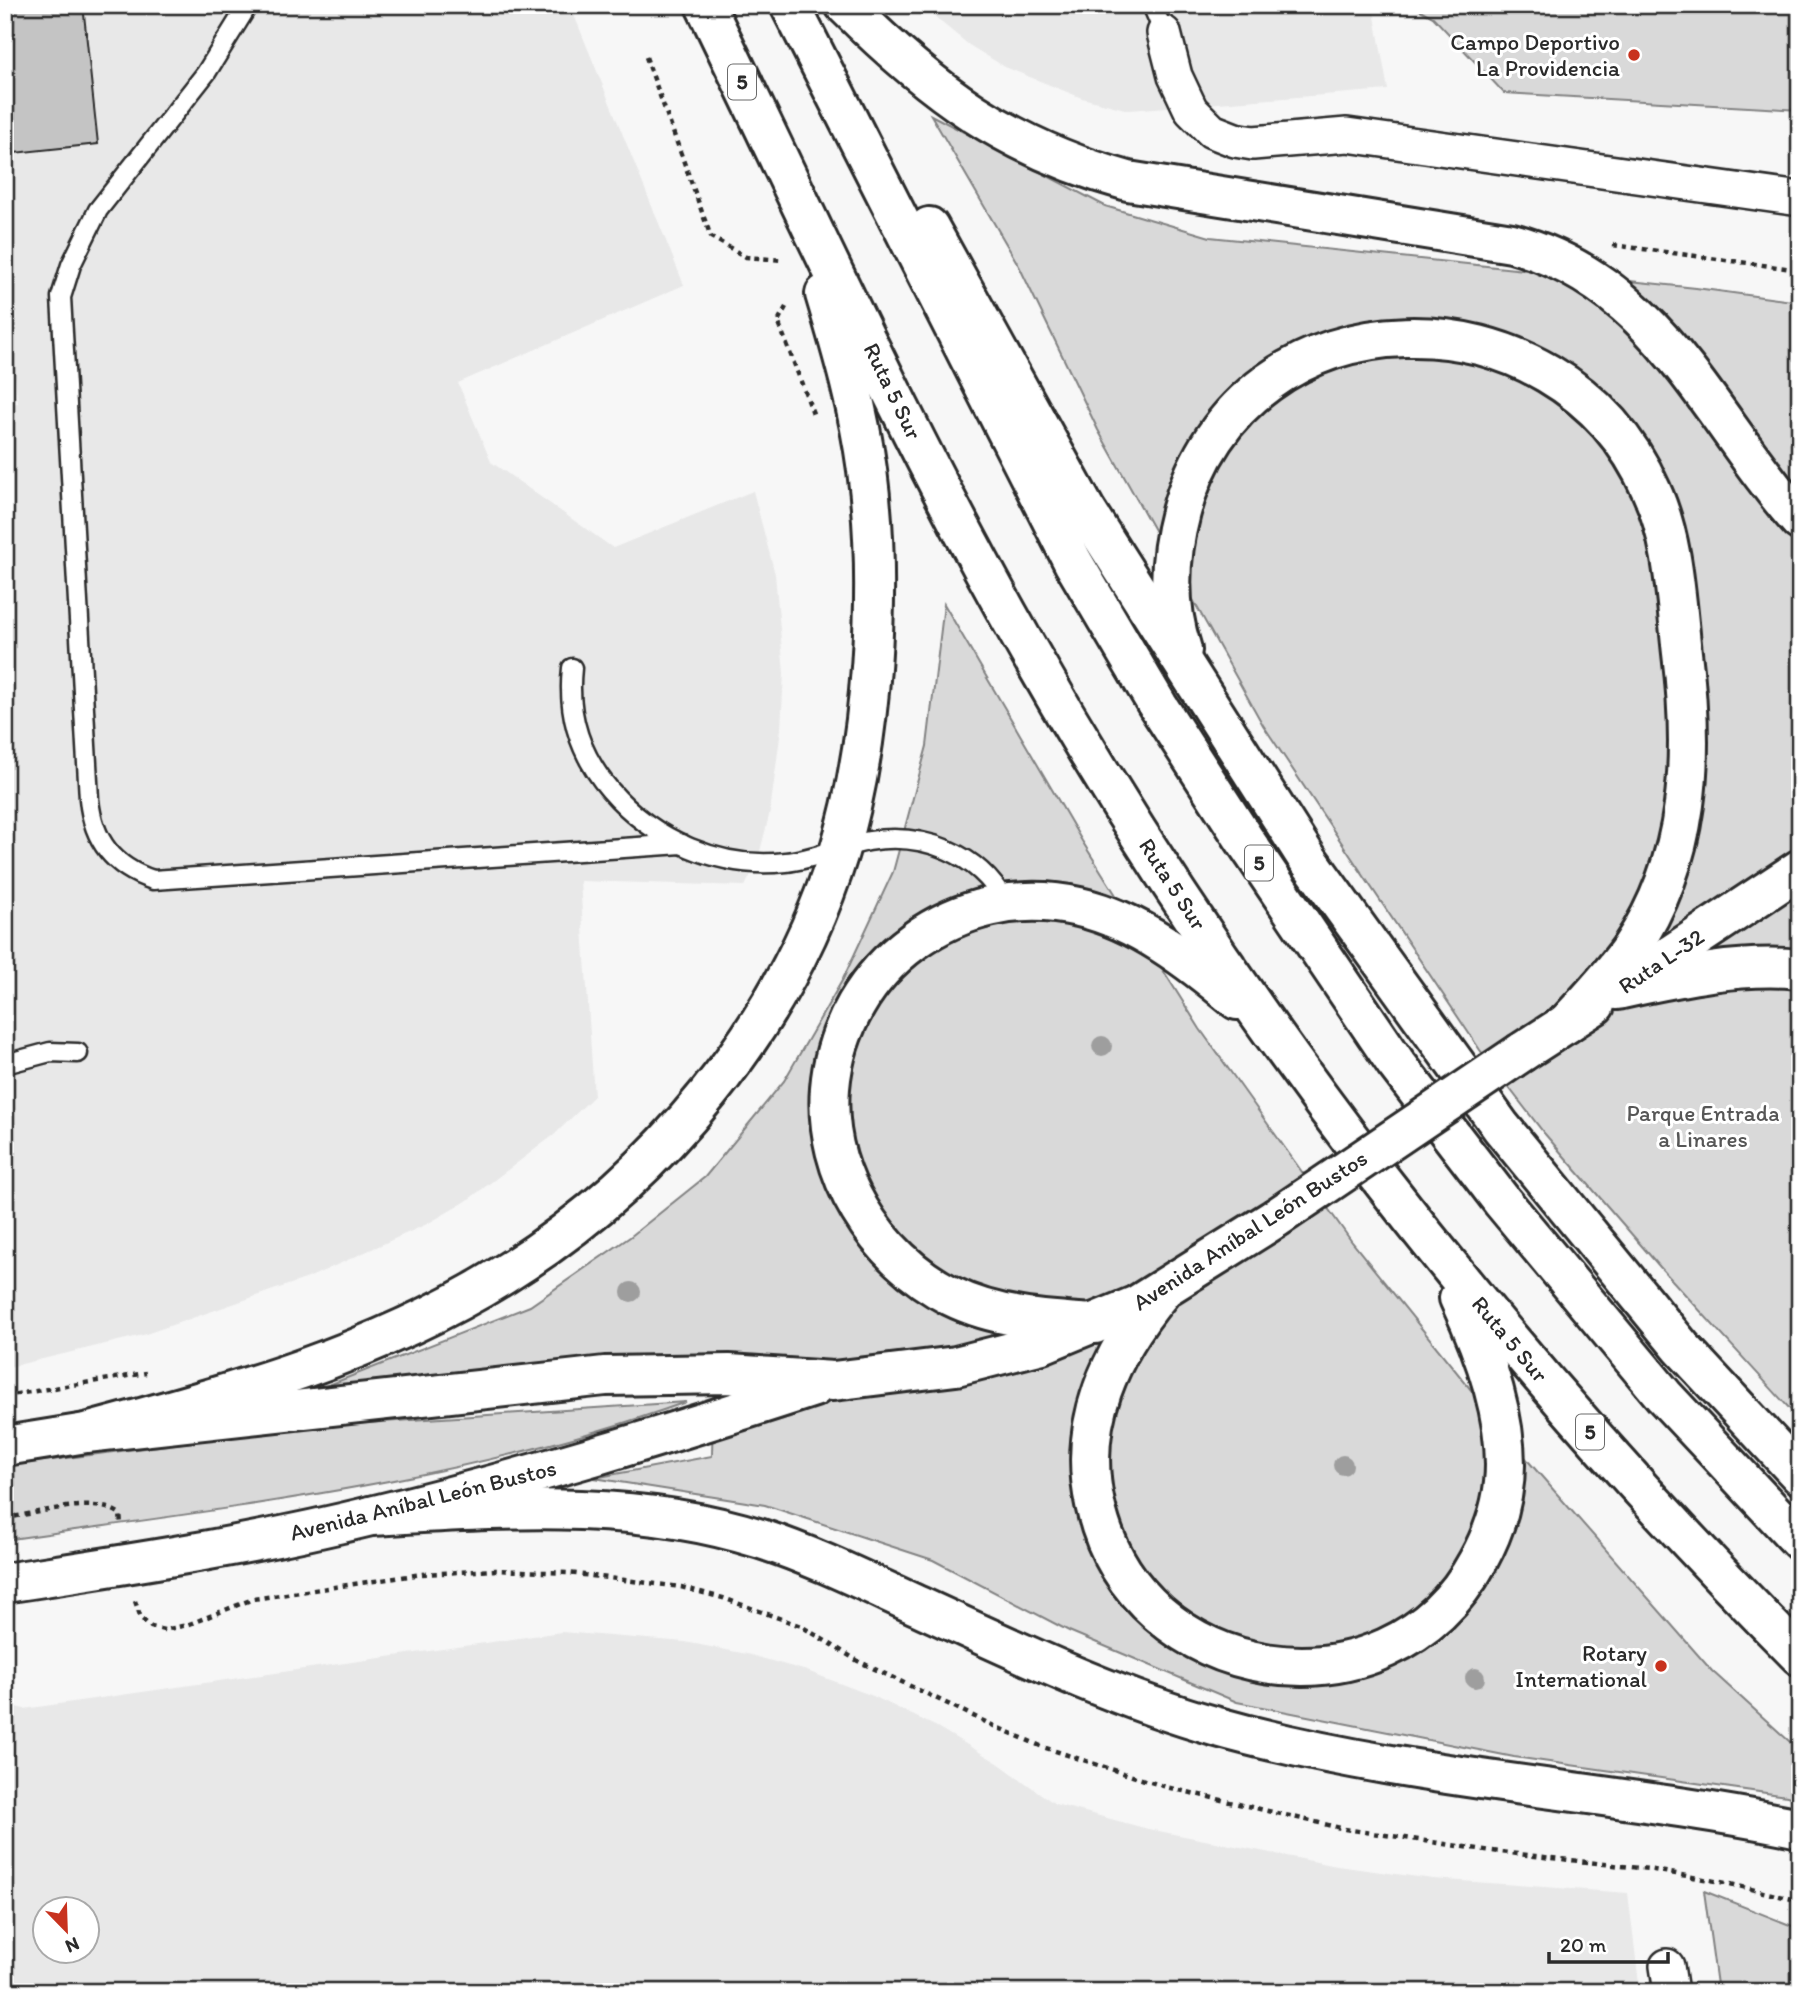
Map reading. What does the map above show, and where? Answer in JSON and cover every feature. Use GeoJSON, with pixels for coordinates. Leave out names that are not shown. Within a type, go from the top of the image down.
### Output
{"type":"FeatureCollection","features":[{"type":"Feature","properties":{"kind":"main road","name":"Ruta 5 Sur"},"geometry":{"type":"LineString","coordinates":[[705,5],[946,499],[1023,641],[1137,829],[1269,1026],[1441,1258],[1617,1463],[1800,1656]]}},
{"type":"Feature","properties":{"kind":"main road","name":"5"},"geometry":{"type":"LineString","coordinates":[[790,5],[1073,562],[1158,706],[1303,928],[1395,1062],[1555,1268],[1664,1396],[1800,1541]]}},
{"type":"Feature","properties":{"kind":"main road"},"geometry":{"type":"LineString","coordinates":[[845,5],[893,53],[976,116],[1033,148],[1080,167],[1128,181],[1512,243],[1566,262],[1609,288],[1653,329],[1800,521]]}},
{"type":"Feature","properties":{"kind":"main road"},"geometry":{"type":"LineString","coordinates":[[838,103],[890,168],[933,234],[1079,498],[1305,855],[1501,1127],[1681,1347],[1800,1475]]}},
{"type":"Feature","properties":{"kind":"main road"},"geometry":{"type":"LineString","coordinates":[[86,1433],[211,1399],[310,1366],[440,1309],[503,1276],[616,1190],[656,1152],[723,1074],[788,973],[840,850],[854,784],[867,691],[873,618],[872,534],[866,468],[852,393],[815,262],[780,159]]}},
{"type":"Feature","properties":{"kind":"main road"},"geometry":{"type":"LineString","coordinates":[[1193,681],[1173,619],[1171,575],[1178,522],[1195,474],[1220,432],[1249,399],[1268,383],[1334,349],[1377,338],[1421,335],[1470,342],[1513,356],[1551,375],[1598,411],[1638,465],[1652,491],[1664,530],[1683,659],[1689,772],[1678,841],[1644,926],[1628,951],[1566,1024]]}},
{"type":"Feature","properties":{"kind":"main road","name":"Ruta L-32"},"geometry":{"type":"LineString","coordinates":[[1522,1052],[1800,869]]}},
{"type":"Feature","properties":{"kind":"main road"},"geometry":{"type":"LineString","coordinates":[[1095,1324],[1016,1316],[975,1306],[951,1296],[913,1272],[895,1256],[860,1210],[845,1180],[832,1134],[830,1087],[838,1051],[863,994],[879,972],[919,937],[936,926],[973,910],[1005,902],[1080,907],[1125,923],[1196,968],[1269,1026]]}},
{"type":"Feature","properties":{"kind":"main road"},"geometry":{"type":"LineString","coordinates":[[1618,990],[1711,972],[1800,969]]}},
{"type":"Feature","properties":{"kind":"main road","name":"Avenida Aníbal León Bustos"},"geometry":{"type":"LineString","coordinates":[[5,1583],[124,1565],[370,1516],[673,1434],[833,1381],[988,1359],[1042,1344],[1095,1324],[1161,1292],[1522,1052]]}},
{"type":"Feature","properties":{"kind":"main road"},"geometry":{"type":"LineString","coordinates":[[1161,1292],[1142,1315],[1108,1370],[1092,1422],[1089,1468],[1097,1516],[1106,1541],[1138,1592],[1182,1631],[1250,1661],[1272,1666],[1319,1666],[1366,1656],[1410,1636],[1429,1622],[1447,1606],[1474,1568],[1499,1509],[1505,1465],[1493,1389],[1471,1324],[1441,1258]]}},
{"type":"Feature","properties":{"kind":"main road","name":"Avenida Aníbal León Bustos"},"geometry":{"type":"LineString","coordinates":[[5,1446],[86,1433],[605,1376],[729,1374],[833,1381]]}},
{"type":"Feature","properties":{"kind":"main road"},"geometry":{"type":"LineString","coordinates":[[370,1516],[559,1508],[616,1511],[715,1526],[761,1539],[819,1562],[1069,1675],[1149,1707],[1250,1736],[1390,1764],[1720,1812],[1800,1828]]}},
{"type":"Feature","properties":{"kind":"street"},"geometry":{"type":"LineString","coordinates":[[1159,14],[1175,76],[1191,110],[1212,131],[1235,139],[1253,143],[1347,135],[1800,200]]}},
{"type":"Feature","properties":{"kind":"lane"},"geometry":{"type":"LineString","coordinates":[[248,5],[206,73],[98,210],[71,265],[61,297],[89,799],[95,832],[115,860],[139,876],[153,880],[682,844]]}},
{"type":"Feature","properties":{"kind":"lane"},"geometry":{"type":"LineString","coordinates":[[572,668],[569,692],[572,717],[595,770],[638,818],[682,844],[716,857],[757,863],[813,859],[867,841],[896,838],[923,841],[949,850],[972,863],[998,888],[1005,902]]}},
{"type":"Feature","properties":{"kind":"lane"},"geometry":{"type":"LineString","coordinates":[[5,1064],[50,1052],[78,1053]]}},
{"type":"Feature","properties":{"kind":"path"},"geometry":{"type":"LineString","coordinates":[[646,57],[712,237],[746,257],[815,262],[778,321],[818,428]]}},
{"type":"Feature","properties":{"kind":"path"},"geometry":{"type":"LineString","coordinates":[[1612,244],[1800,270]]}},
{"type":"Feature","properties":{"kind":"path"},"geometry":{"type":"LineString","coordinates":[[5,1396],[149,1372]]}},
{"type":"Feature","properties":{"kind":"path"},"geometry":{"type":"LineString","coordinates":[[5,1518],[93,1504],[110,1507],[120,1514],[124,1565],[141,1618],[151,1627],[164,1630],[187,1625],[253,1599],[422,1574],[496,1570],[568,1573],[681,1587],[723,1598],[801,1626],[858,1661],[1031,1742],[1166,1787],[1345,1829],[1478,1849],[1648,1869],[1726,1883],[1800,1902]]}},
{"type":"Feature","properties":{"kind":"shaded area"},"geometry":{"type":"Polygon","coordinates":[[[5,5],[570,5],[684,285],[458,383],[491,462],[613,548],[753,491],[775,574],[784,673],[781,729],[770,812],[757,863],[745,886],[580,881],[594,1096],[554,1135],[465,1202],[427,1224],[308,1278],[143,1335],[5,1368],[5,405],[18,403],[5,283],[5,5]]]}},
{"type":"Feature","properties":{"kind":"shaded area"},"geometry":{"type":"Polygon","coordinates":[[[920,5],[1373,5],[1388,90],[1129,110],[1082,98],[1005,67],[969,45],[920,5]]]}},
{"type":"Feature","properties":{"kind":"shaded area"},"geometry":{"type":"Polygon","coordinates":[[[561,1632],[685,1642],[747,1654],[807,1671],[873,1696],[937,1727],[998,1763],[1055,1804],[1148,1829],[1337,1866],[1433,1879],[1628,1893],[1640,1992],[5,1992],[5,1704],[24,1709],[561,1632]]]}},
{"type":"Feature","properties":{"kind":"green space","name":"Campo Deportivo La Providencia"},"geometry":{"type":"Polygon","coordinates":[[[1411,5],[1800,5],[1800,110],[1504,93],[1433,17],[1411,5]]]}},
{"type":"Feature","properties":{"kind":"green space","name":"Parque Entrada a Linares"},"geometry":{"type":"Polygon","coordinates":[[[931,115],[1105,206],[1210,237],[1696,288],[1800,302],[1800,1420],[1660,1267],[1544,1133],[1480,1050],[1263,725],[1098,430],[1019,266],[931,115]]]}},
{"type":"Feature","properties":{"kind":"green space"},"geometry":{"type":"Polygon","coordinates":[[[944,604],[1082,841],[1200,1029],[1352,1242],[1529,1462],[1712,1671],[1800,1751],[1800,1801],[1787,1796],[1514,1757],[1237,1702],[1069,1631],[933,1560],[765,1505],[594,1478],[712,1456],[714,1357],[316,1390],[530,1306],[630,1237],[705,1177],[784,1081],[843,979],[893,872],[927,746],[944,604]]]}},
{"type":"Feature","properties":{"kind":"green space"},"geometry":{"type":"Polygon","coordinates":[[[686,1402],[603,1429],[435,1472],[264,1503],[5,1540],[5,1466],[306,1427],[686,1402]]]}},
{"type":"Feature","properties":{"kind":"green space"},"geometry":{"type":"Polygon","coordinates":[[[1704,1891],[1800,1929],[1800,1992],[1718,1992],[1704,1891]]]}},
{"type":"Feature","properties":{"kind":"building"},"geometry":{"type":"Polygon","coordinates":[[[5,5],[83,5],[98,144],[5,154],[5,5]]]}},
{"type":"Feature","properties":{"kind":"place","name":"Campo Deportivo La Providencia"},"geometry":{"type":"Point","coordinates":[1634,55]}},
{"type":"Feature","properties":{"kind":"place","name":"Rotary International"},"geometry":{"type":"Point","coordinates":[1661,1666]}}]}
